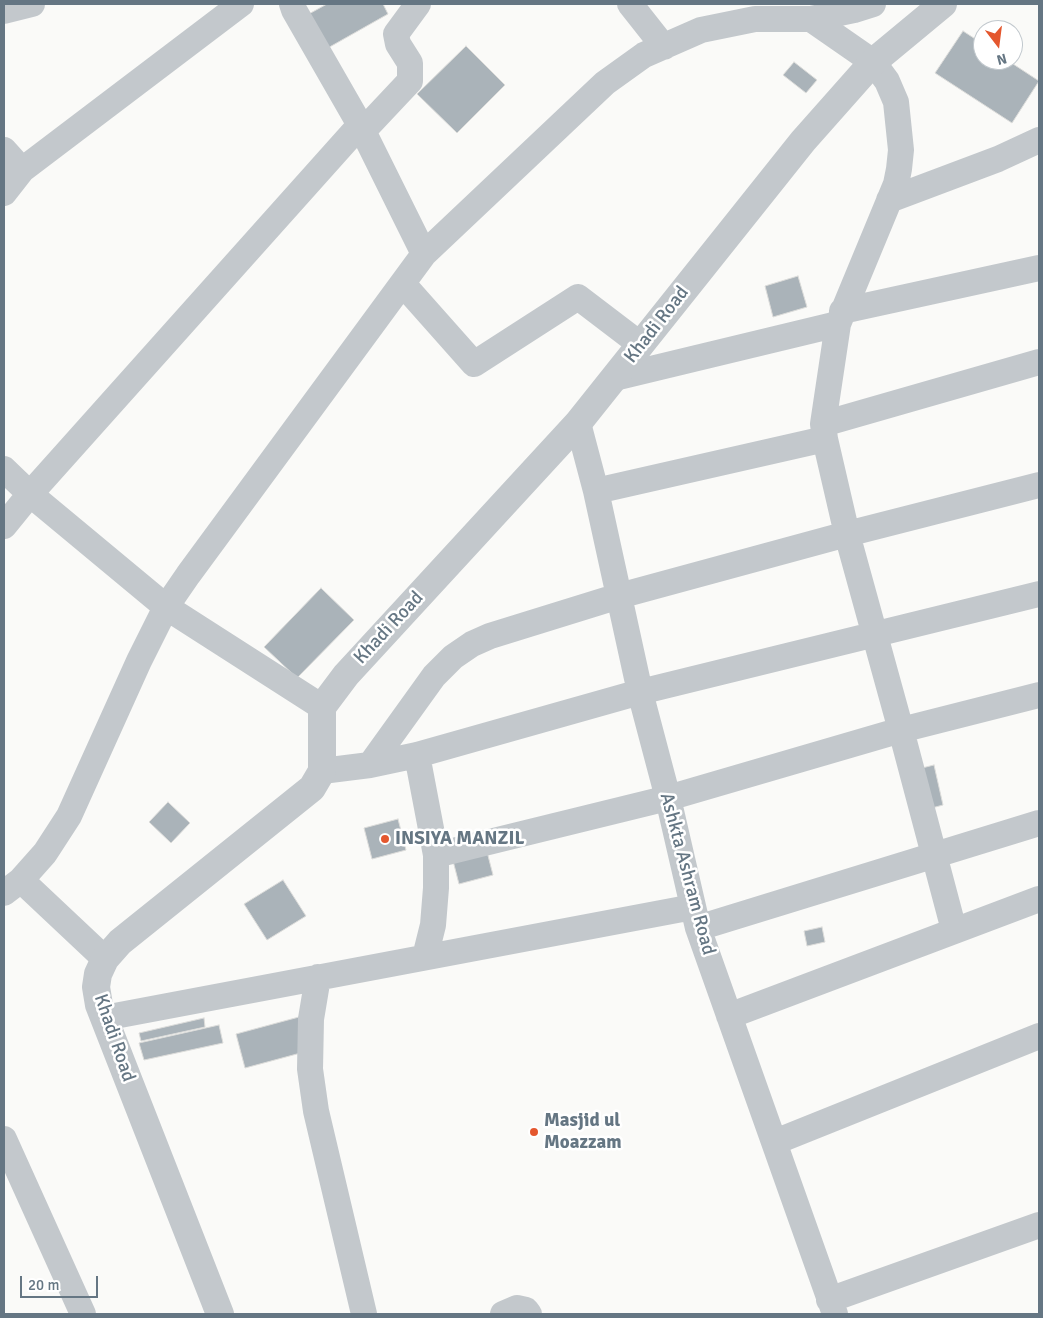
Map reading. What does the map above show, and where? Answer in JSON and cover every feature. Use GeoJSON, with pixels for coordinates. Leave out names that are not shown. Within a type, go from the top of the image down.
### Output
{"type":"FeatureCollection","features":[{"type":"Feature","properties":{"kind":"street"},"geometry":{"type":"LineString","coordinates":[[4,11],[32,4]]}},
{"type":"Feature","properties":{"kind":"street"},"geometry":{"type":"LineString","coordinates":[[4,193],[22,170],[241,4]]}},
{"type":"Feature","properties":{"kind":"street"},"geometry":{"type":"LineString","coordinates":[[292,4],[362,128],[424,254]]}},
{"type":"Feature","properties":{"kind":"street"},"geometry":{"type":"LineString","coordinates":[[4,526],[30,494],[362,128],[410,82],[410,63],[398,44],[396,34],[418,4]]}},
{"type":"Feature","properties":{"kind":"street"},"geometry":{"type":"LineString","coordinates":[[630,4],[664,46]]}},
{"type":"Feature","properties":{"kind":"street"},"geometry":{"type":"LineString","coordinates":[[105,959],[12,887],[45,853],[69,816],[139,661],[166,607],[193,567],[424,254],[605,83],[644,56],[701,30],[755,19],[811,18],[854,10],[873,4]]}},
{"type":"Feature","properties":{"kind":"street","name":"Khadi Road"},"geometry":{"type":"LineString","coordinates":[[322,707],[346,675],[578,423],[803,141],[873,62],[943,4]]}},
{"type":"Feature","properties":{"kind":"street"},"geometry":{"type":"LineString","coordinates":[[811,18],[873,62],[887,81],[896,102],[901,150],[899,169],[889,200],[840,317],[824,431],[847,534],[902,730],[954,930]]}},
{"type":"Feature","properties":{"kind":"street"},"geometry":{"type":"LineString","coordinates":[[889,200],[998,159],[1039,140]]}},
{"type":"Feature","properties":{"kind":"street"},"geometry":{"type":"LineString","coordinates":[[4,150],[22,170]]}},
{"type":"Feature","properties":{"kind":"street"},"geometry":{"type":"LineString","coordinates":[[614,378],[840,317],[1039,268]]}},
{"type":"Feature","properties":{"kind":"street"},"geometry":{"type":"LineString","coordinates":[[403,284],[474,364],[578,298],[641,345]]}},
{"type":"Feature","properties":{"kind":"street"},"geometry":{"type":"LineString","coordinates":[[596,491],[824,431],[1039,362]]}},
{"type":"Feature","properties":{"kind":"street","name":"Ashkta Ashram Road"},"geometry":{"type":"LineString","coordinates":[[578,423],[596,491],[640,692],[668,798],[695,918],[832,1307]]}},
{"type":"Feature","properties":{"kind":"street"},"geometry":{"type":"LineString","coordinates":[[4,469],[30,494],[166,607],[322,707],[322,771],[370,765],[417,754],[640,692],[1039,594]]}},
{"type":"Feature","properties":{"kind":"street"},"geometry":{"type":"LineString","coordinates":[[370,765],[434,676],[453,657],[472,644],[490,636],[619,596],[847,534],[1039,485]]}},
{"type":"Feature","properties":{"kind":"street"},"geometry":{"type":"LineString","coordinates":[[436,855],[668,798],[902,730],[1039,695]]}},
{"type":"Feature","properties":{"kind":"street"},"geometry":{"type":"LineString","coordinates":[[417,754],[436,855],[433,925],[425,957]]}},
{"type":"Feature","properties":{"kind":"street","name":"Khadi Road"},"geometry":{"type":"LineString","coordinates":[[220,1314],[99,1005],[96,987],[98,974],[105,959],[120,942],[312,788],[322,771]]}},
{"type":"Feature","properties":{"kind":"street"},"geometry":{"type":"LineString","coordinates":[[104,1018],[425,957],[695,918],[934,856],[1039,823]]}},
{"type":"Feature","properties":{"kind":"street"},"geometry":{"type":"LineString","coordinates":[[729,1016],[1039,899]]}},
{"type":"Feature","properties":{"kind":"street"},"geometry":{"type":"LineString","coordinates":[[318,977],[312,1019],[310,1069],[316,1111],[364,1314]]}},
{"type":"Feature","properties":{"kind":"street"},"geometry":{"type":"LineString","coordinates":[[775,1142],[1039,1036]]}},
{"type":"Feature","properties":{"kind":"street"},"geometry":{"type":"LineString","coordinates":[[4,1139],[83,1314]]}},
{"type":"Feature","properties":{"kind":"street"},"geometry":{"type":"LineString","coordinates":[[832,1307],[1039,1225]]}},
{"type":"Feature","properties":{"kind":"street"},"geometry":{"type":"LineString","coordinates":[[504,1314],[517,1308],[526,1310],[529,1314]]}},
{"type":"Feature","properties":{"kind":"building"},"geometry":{"type":"Polygon","coordinates":[[[327,4],[383,4],[388,14],[326,49],[307,15],[327,4]]]}},
{"type":"Feature","properties":{"kind":"building"},"geometry":{"type":"Polygon","coordinates":[[[963,31],[973,38],[973,70],[1022,70],[1039,81],[1012,123],[935,73],[963,31]]]}},
{"type":"Feature","properties":{"kind":"building"},"geometry":{"type":"Polygon","coordinates":[[[466,46],[505,85],[457,133],[417,94],[466,46]]]}},
{"type":"Feature","properties":{"kind":"building"},"geometry":{"type":"Polygon","coordinates":[[[794,62],[817,80],[806,93],[783,75],[794,62]]]}},
{"type":"Feature","properties":{"kind":"building"},"geometry":{"type":"Polygon","coordinates":[[[798,276],[807,307],[773,317],[765,286],[798,276]]]}},
{"type":"Feature","properties":{"kind":"building"},"geometry":{"type":"Polygon","coordinates":[[[321,588],[354,620],[297,678],[264,647],[321,588]]]}},
{"type":"Feature","properties":{"kind":"building"},"geometry":{"type":"Polygon","coordinates":[[[934,765],[943,805],[928,809],[918,769],[934,765]]]}},
{"type":"Feature","properties":{"kind":"building"},"geometry":{"type":"Polygon","coordinates":[[[168,802],[190,823],[171,843],[149,822],[168,802]]]}},
{"type":"Feature","properties":{"kind":"building","name":"INSIYA MANZIL"},"geometry":{"type":"Polygon","coordinates":[[[398,819],[406,850],[372,859],[364,828],[398,819]]]}},
{"type":"Feature","properties":{"kind":"building"},"geometry":{"type":"Polygon","coordinates":[[[485,844],[493,875],[459,884],[451,853],[485,844]]]}},
{"type":"Feature","properties":{"kind":"building"},"geometry":{"type":"Polygon","coordinates":[[[283,880],[306,916],[267,940],[244,904],[283,880]]]}},
{"type":"Feature","properties":{"kind":"building"},"geometry":{"type":"Polygon","coordinates":[[[822,927],[825,942],[807,946],[804,931],[822,927]]]}},
{"type":"Feature","properties":{"kind":"building"},"geometry":{"type":"Polygon","coordinates":[[[299,1017],[308,1051],[245,1068],[236,1034],[299,1017]]]}},
{"type":"Feature","properties":{"kind":"building"},"geometry":{"type":"Polygon","coordinates":[[[204,1018],[205,1027],[141,1041],[139,1033],[204,1018]]]}},
{"type":"Feature","properties":{"kind":"building"},"geometry":{"type":"Polygon","coordinates":[[[219,1025],[223,1043],[144,1060],[139,1043],[219,1025]]]}},
{"type":"Feature","properties":{"kind":"place","name":"INSIYA MANZIL"},"geometry":{"type":"Point","coordinates":[385,839]}},
{"type":"Feature","properties":{"kind":"place","name":"Masjid ul Moazzam"},"geometry":{"type":"Point","coordinates":[534,1132]}}]}
